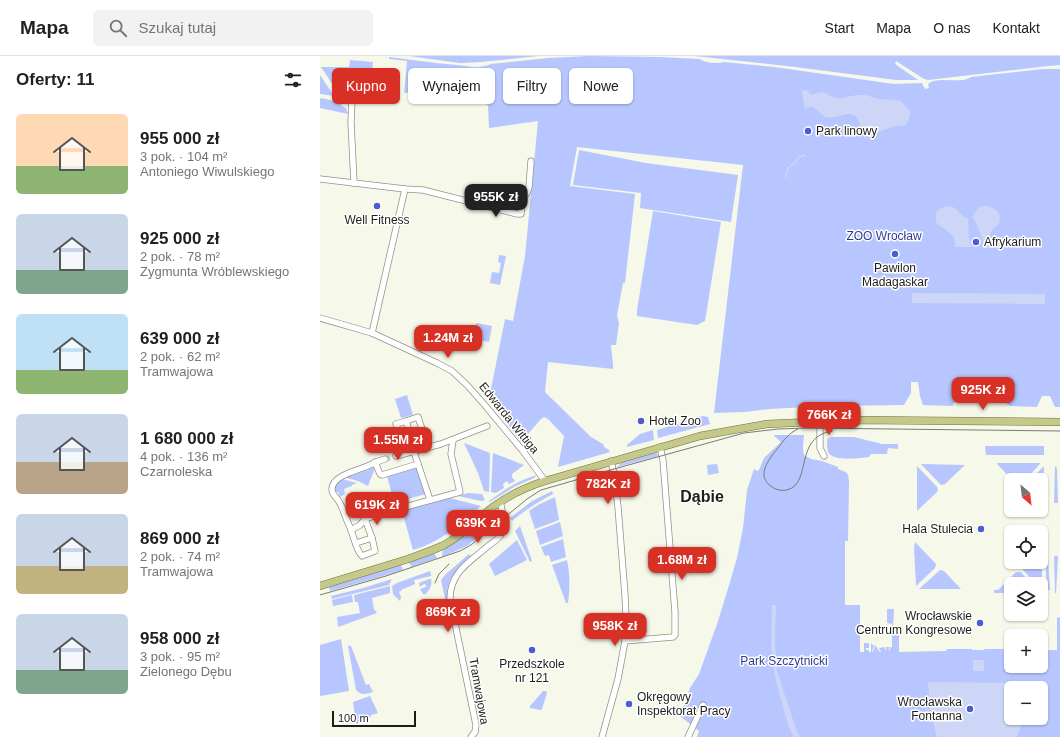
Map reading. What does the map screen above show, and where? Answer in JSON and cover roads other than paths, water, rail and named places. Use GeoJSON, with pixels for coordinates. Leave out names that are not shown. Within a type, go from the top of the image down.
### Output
{"type":"FeatureCollection","features":[{"type":"Feature","properties":{"kind":"main road"},"geometry":{"type":"LineString","coordinates":[[320,586],[383,567],[442,546],[460,535],[488,510],[500,502],[521,490],[544,480],[700,436],[754,425],[785,422],[905,420],[1060,422]]}},
{"type":"Feature","properties":{"kind":"street"},"geometry":{"type":"LineString","coordinates":[[352,104],[351,122],[354,183]]}},
{"type":"Feature","properties":{"kind":"street"},"geometry":{"type":"LineString","coordinates":[[320,179],[423,190],[521,214],[522,200],[529,187],[531,161]]}},
{"type":"Feature","properties":{"kind":"street"},"geometry":{"type":"LineString","coordinates":[[372,333],[405,189]]}},
{"type":"Feature","properties":{"kind":"street","name":"Edwarda Wittiga"},"geometry":{"type":"LineString","coordinates":[[320,318],[372,333],[437,363],[452,372],[460,378],[483,403],[522,450],[544,480]]}},
{"type":"Feature","properties":{"kind":"street"},"geometry":{"type":"LineString","coordinates":[[405,453],[396,424],[418,417],[428,448]]}},
{"type":"Feature","properties":{"kind":"street"},"geometry":{"type":"LineString","coordinates":[[406,421],[430,500]]}},
{"type":"Feature","properties":{"kind":"street"},"geometry":{"type":"LineString","coordinates":[[820,421],[820,448],[824,456]]}},
{"type":"Feature","properties":{"kind":"street"},"geometry":{"type":"LineString","coordinates":[[396,456],[453,440],[487,426]]}},
{"type":"Feature","properties":{"kind":"street"},"geometry":{"type":"LineString","coordinates":[[351,530],[360,525],[365,519],[460,492],[451,454],[453,440]]}},
{"type":"Feature","properties":{"kind":"street"},"geometry":{"type":"LineString","coordinates":[[625,641],[673,637],[675,635],[676,612],[660,447]]}},
{"type":"Feature","properties":{"kind":"street"},"geometry":{"type":"LineString","coordinates":[[365,519],[375,551],[362,556],[340,504],[333,494],[333,484],[345,474],[385,459]]}},
{"type":"Feature","properties":{"kind":"street"},"geometry":{"type":"LineString","coordinates":[[602,737],[618,679],[625,641],[626,618],[615,485],[611,461]]}},
{"type":"Feature","properties":{"kind":"street"},"geometry":{"type":"LineString","coordinates":[[375,462],[380,474],[382,475],[418,464]]}},
{"type":"Feature","properties":{"kind":"street","name":"Tramwajowa"},"geometry":{"type":"LineString","coordinates":[[471,737],[475,732],[476,725],[450,594],[453,580],[462,569],[500,536],[502,526],[502,507],[500,502]]}},
{"type":"Feature","properties":{"kind":"street"},"geometry":{"type":"LineString","coordinates":[[356,543],[372,538]]}},
{"type":"Feature","properties":{"kind":"street"},"geometry":{"type":"LineString","coordinates":[[688,737],[703,705]]}},
{"type":"Feature","properties":{"kind":"waterway"},"geometry":{"type":"LineString","coordinates":[[786,177],[788,168],[795,163],[799,157],[805,155]]}},
{"type":"Feature","properties":{"kind":"tunnel"},"geometry":{"type":"LineString","coordinates":[[385,459],[396,456]]}},
{"type":"Feature","properties":{"kind":"tram line"},"geometry":{"type":"LineString","coordinates":[[320,595],[386,576],[460,551],[471,545],[527,499],[541,490],[744,433],[778,429],[808,428],[1060,431]]}},
{"type":"Feature","properties":{"kind":"tram line"},"geometry":{"type":"LineString","coordinates":[[798,429],[785,440],[771,457],[765,468],[764,478],[767,483],[775,489],[787,490],[795,486],[800,479],[807,450],[812,442],[820,435],[832,431]]}},
{"type":"Feature","properties":{"kind":"tram line"},"geometry":{"type":"LineString","coordinates":[[435,583],[439,574],[449,564]]}},
{"type":"Feature","properties":{"kind":"place","name":"Park linowy"},"geometry":{"type":"Point","coordinates":[808,131]}},
{"type":"Feature","properties":{"kind":"place","name":"Well Fitness"},"geometry":{"type":"Point","coordinates":[377,206]}},
{"type":"Feature","properties":{"kind":"place","name":"Afrykarium"},"geometry":{"type":"Point","coordinates":[976,242]}},
{"type":"Feature","properties":{"kind":"place","name":"Pawilon Madagaskar"},"geometry":{"type":"Point","coordinates":[895,254]}},
{"type":"Feature","properties":{"kind":"place","name":"Hotel Zoo"},"geometry":{"type":"Point","coordinates":[641,421]}},
{"type":"Feature","properties":{"kind":"place","name":"Hala Stulecia"},"geometry":{"type":"Point","coordinates":[981,529]}},
{"type":"Feature","properties":{"kind":"place","name":"Wrocławskie Centrum Kongresowe"},"geometry":{"type":"Point","coordinates":[980,623]}},
{"type":"Feature","properties":{"kind":"place","name":"Przedszkole nr 121"},"geometry":{"type":"Point","coordinates":[532,650]}},
{"type":"Feature","properties":{"kind":"place","name":"Okręgowy Inspektorat Pracy"},"geometry":{"type":"Point","coordinates":[629,704]}},
{"type":"Feature","properties":{"kind":"place","name":"Wrocławska Fontanna"},"geometry":{"type":"Point","coordinates":[970,709]}},
{"type":"Feature","properties":{"kind":"district","name":"Dąbie"},"geometry":{"type":"Point","coordinates":[702,496]}},
{"type":"Feature","properties":{"kind":"park label","name":"ZOO Wrocław"},"geometry":{"type":"Point","coordinates":[884,236]}},
{"type":"Feature","properties":{"kind":"park label","name":"Park Szczytnicki"},"geometry":{"type":"Point","coordinates":[784,661]}}]}
